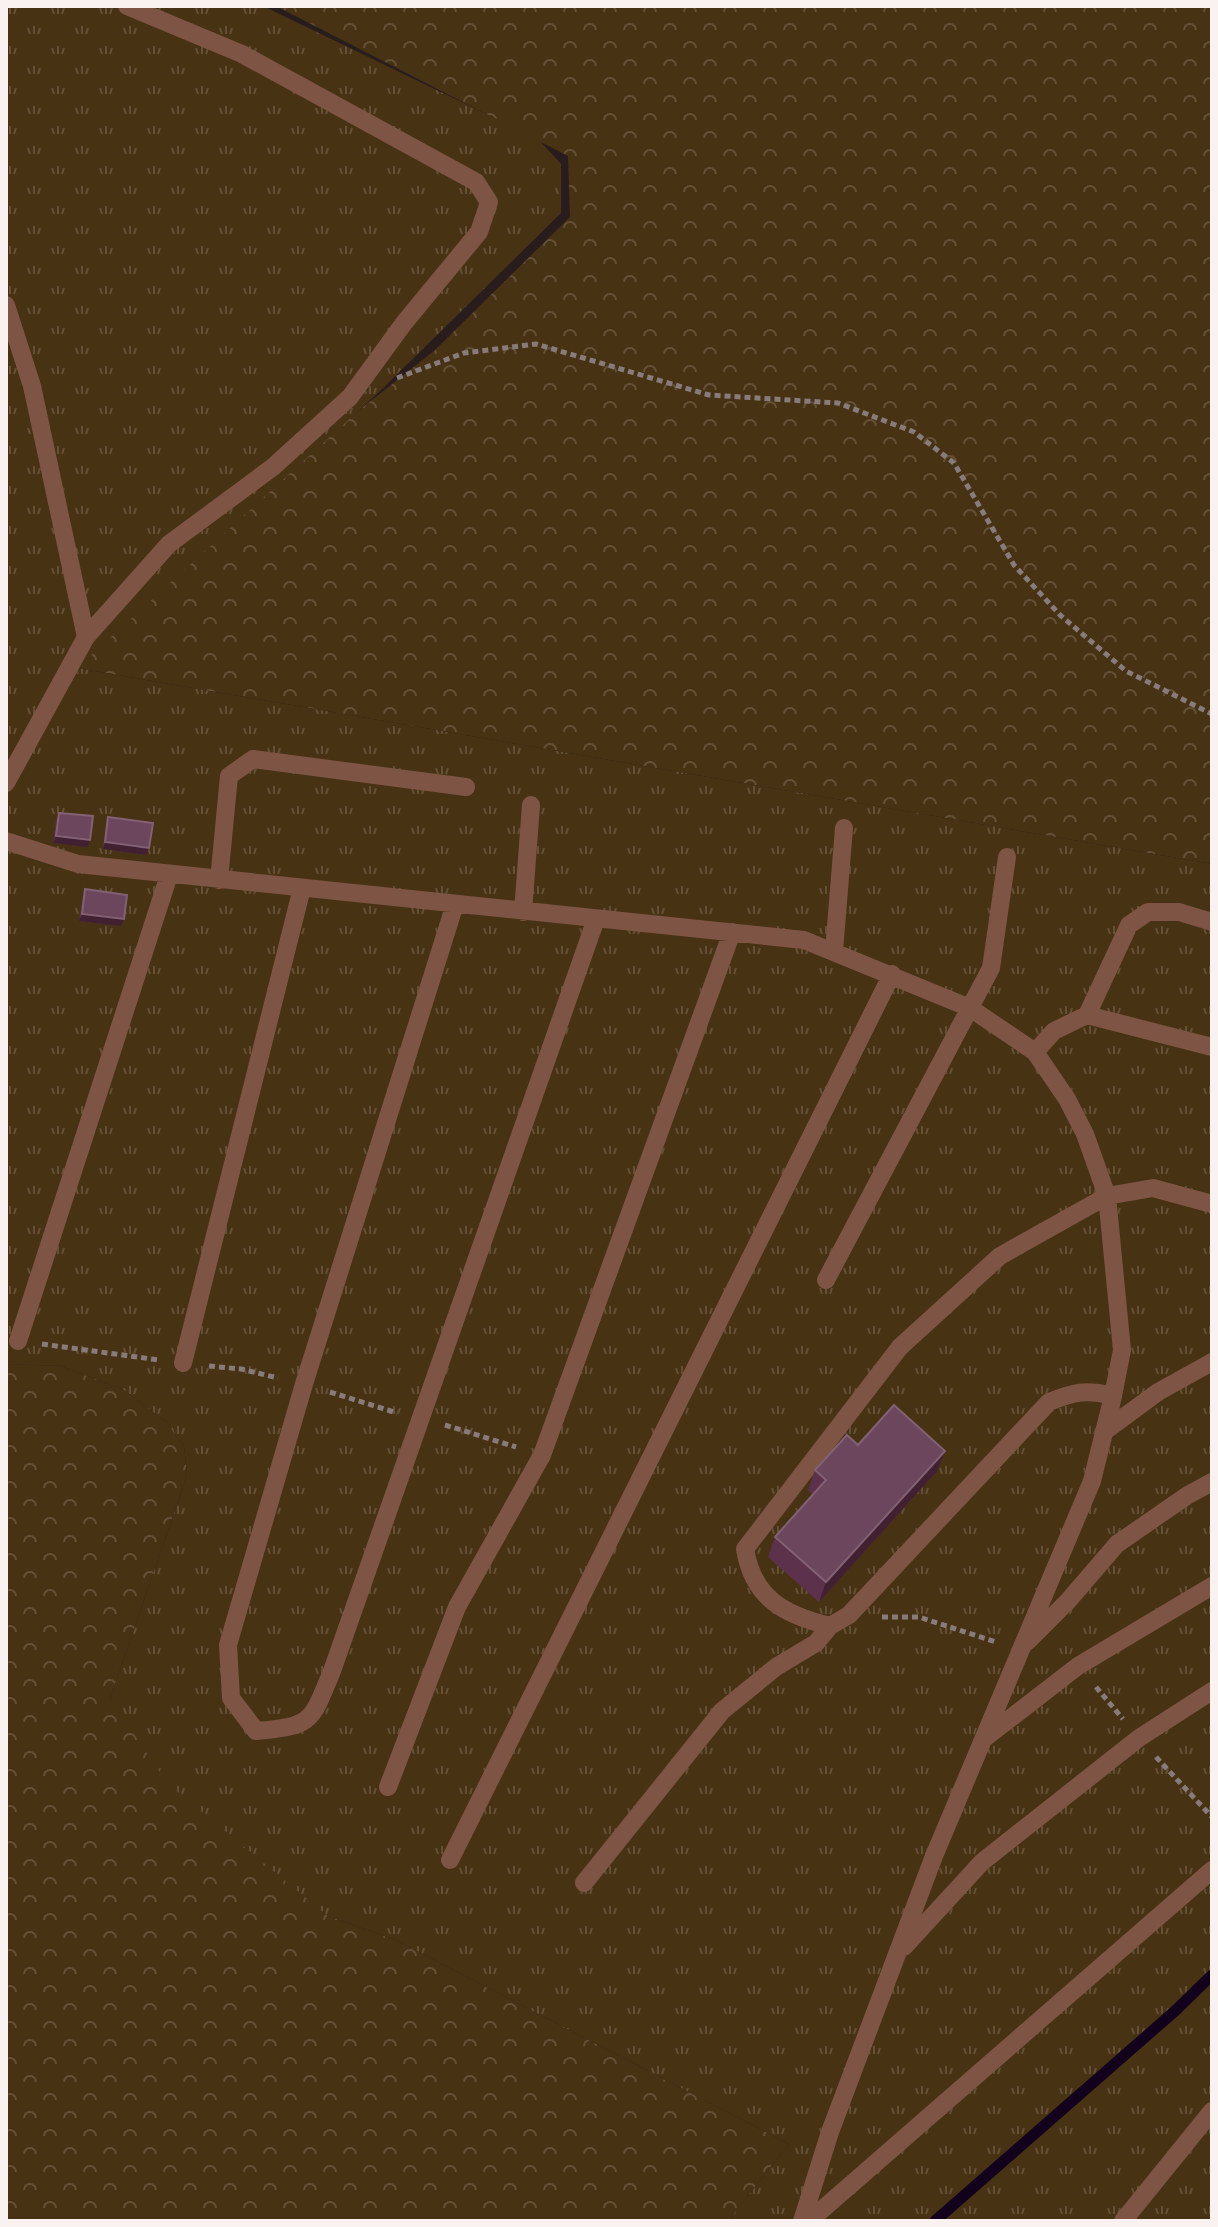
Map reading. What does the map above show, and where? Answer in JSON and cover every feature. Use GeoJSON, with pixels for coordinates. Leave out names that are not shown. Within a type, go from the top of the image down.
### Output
{"type":"FeatureCollection","features":[{"type":"Feature","properties":{"kind":"lane"},"geometry":{"type":"LineString","coordinates":[[6,783],[86,637],[169,544],[273,467],[350,397],[404,323],[479,232],[489,202],[476,182],[242,54],[127,6]]}},
{"type":"Feature","properties":{"kind":"lane"},"geometry":{"type":"LineString","coordinates":[[6,305],[32,386],[86,637]]}},
{"type":"Feature","properties":{"kind":"lane"},"geometry":{"type":"LineString","coordinates":[[219,880],[229,776],[253,759],[466,787]]}},
{"type":"Feature","properties":{"kind":"lane"},"geometry":{"type":"LineString","coordinates":[[523,912],[531,805]]}},
{"type":"Feature","properties":{"kind":"lane"},"geometry":{"type":"LineString","coordinates":[[834,951],[844,828]]}},
{"type":"Feature","properties":{"kind":"lane"},"geometry":{"type":"LineString","coordinates":[[6,841],[78,864],[804,940],[970,1008],[1035,1052],[1067,1099],[1085,1134],[1107,1196],[1122,1350],[1105,1431],[1092,1481],[897,1955],[830,2132],[802,2221]]}},
{"type":"Feature","properties":{"kind":"lane"},"geometry":{"type":"LineString","coordinates":[[826,1280],[991,968],[1007,857]]}},
{"type":"Feature","properties":{"kind":"lane"},"geometry":{"type":"LineString","coordinates":[[18,1341],[169,875]]}},
{"type":"Feature","properties":{"kind":"lane"},"geometry":{"type":"LineString","coordinates":[[183,1363],[302,888]]}},
{"type":"Feature","properties":{"kind":"lane"},"geometry":{"type":"LineString","coordinates":[[455,904],[309,1369],[228,1645],[231,1698],[256,1731],[293,1728],[315,1714],[427,1405],[596,919]]}},
{"type":"Feature","properties":{"kind":"lane"},"geometry":{"type":"LineString","coordinates":[[1035,1052],[1054,1031],[1087,1015],[1129,925],[1148,912],[1179,912],[1212,922]]}},
{"type":"Feature","properties":{"kind":"lane"},"geometry":{"type":"LineString","coordinates":[[388,1787],[457,1607],[542,1455],[732,932]]}},
{"type":"Feature","properties":{"kind":"lane"},"geometry":{"type":"LineString","coordinates":[[450,1860],[892,974]]}},
{"type":"Feature","properties":{"kind":"lane"},"geometry":{"type":"LineString","coordinates":[[1087,1015],[1212,1047]]}},
{"type":"Feature","properties":{"kind":"lane"},"geometry":{"type":"LineString","coordinates":[[830,1626],[808,1621],[761,1593],[748,1565],[745,1549],[900,1347],[1000,1256],[1107,1196],[1153,1188],[1212,1204]]}},
{"type":"Feature","properties":{"kind":"lane"},"geometry":{"type":"LineString","coordinates":[[1105,1431],[1158,1392],[1212,1362]]}},
{"type":"Feature","properties":{"kind":"lane"},"geometry":{"type":"LineString","coordinates":[[584,1883],[722,1711],[776,1667],[816,1643],[830,1626],[849,1615],[1049,1402],[1073,1392],[1096,1391],[1113,1396]]}},
{"type":"Feature","properties":{"kind":"lane"},"geometry":{"type":"LineString","coordinates":[[1020,1650],[1117,1544],[1212,1482]]}},
{"type":"Feature","properties":{"kind":"lane"},"geometry":{"type":"LineString","coordinates":[[983,1740],[1078,1666],[1212,1586]]}},
{"type":"Feature","properties":{"kind":"lane"},"geometry":{"type":"LineString","coordinates":[[897,1955],[982,1862],[1139,1738],[1212,1691]]}},
{"type":"Feature","properties":{"kind":"lane"},"geometry":{"type":"LineString","coordinates":[[809,2221],[1212,1870]]}},
{"type":"Feature","properties":{"kind":"lane"},"geometry":{"type":"LineString","coordinates":[[1123,2221],[1212,2111]]}},
{"type":"Feature","properties":{"kind":"path"},"geometry":{"type":"LineString","coordinates":[[393,380],[464,353],[536,344],[709,395],[838,403],[914,432],[954,463],[1014,565],[1060,615],[1126,671],[1212,714]]}},
{"type":"Feature","properties":{"kind":"path"},"geometry":{"type":"LineString","coordinates":[[849,1615],[919,1617],[1020,1650]]}},
{"type":"Feature","properties":{"kind":"green space"},"geometry":{"type":"Polygon","coordinates":[[[6,6],[263,6],[538,139],[561,164],[561,213],[378,393],[77,668],[1212,864],[1212,2221],[728,2221],[789,2144],[396,1940],[328,1916],[168,1784],[110,1699],[187,1475],[184,1446],[165,1421],[124,1390],[61,1366],[6,1364],[6,6]]]}},
{"type":"Feature","properties":{"kind":"green space"},"geometry":{"type":"Polygon","coordinates":[[[276,6],[1212,6],[1212,864],[77,668],[315,445],[434,351],[570,217],[568,156],[276,6]]]}},
{"type":"Feature","properties":{"kind":"green space"},"geometry":{"type":"Polygon","coordinates":[[[6,1364],[61,1366],[124,1390],[165,1421],[184,1446],[187,1475],[110,1699],[328,1916],[396,1940],[789,2144],[728,2221],[6,2221],[6,1364]]]}},
{"type":"Feature","properties":{"kind":"building"},"geometry":{"type":"Polygon","coordinates":[[[59,813],[93,816],[90,840],[56,836],[59,813]]]}},
{"type":"Feature","properties":{"kind":"building"},"geometry":{"type":"Polygon","coordinates":[[[108,817],[153,823],[149,848],[105,842],[108,817]]]}},
{"type":"Feature","properties":{"kind":"building"},"geometry":{"type":"Polygon","coordinates":[[[85,889],[127,895],[124,919],[82,914],[85,889]]]}},
{"type":"Feature","properties":{"kind":"building"},"geometry":{"type":"Polygon","coordinates":[[[894,1405],[945,1451],[826,1582],[775,1537],[826,1480],[815,1470],[847,1435],[858,1445],[894,1405]]]}},
{"type":"Feature","properties":{"kind":"waterway"},"geometry":{"type":"LineString","coordinates":[[935,2221],[1212,1975]]}}]}
